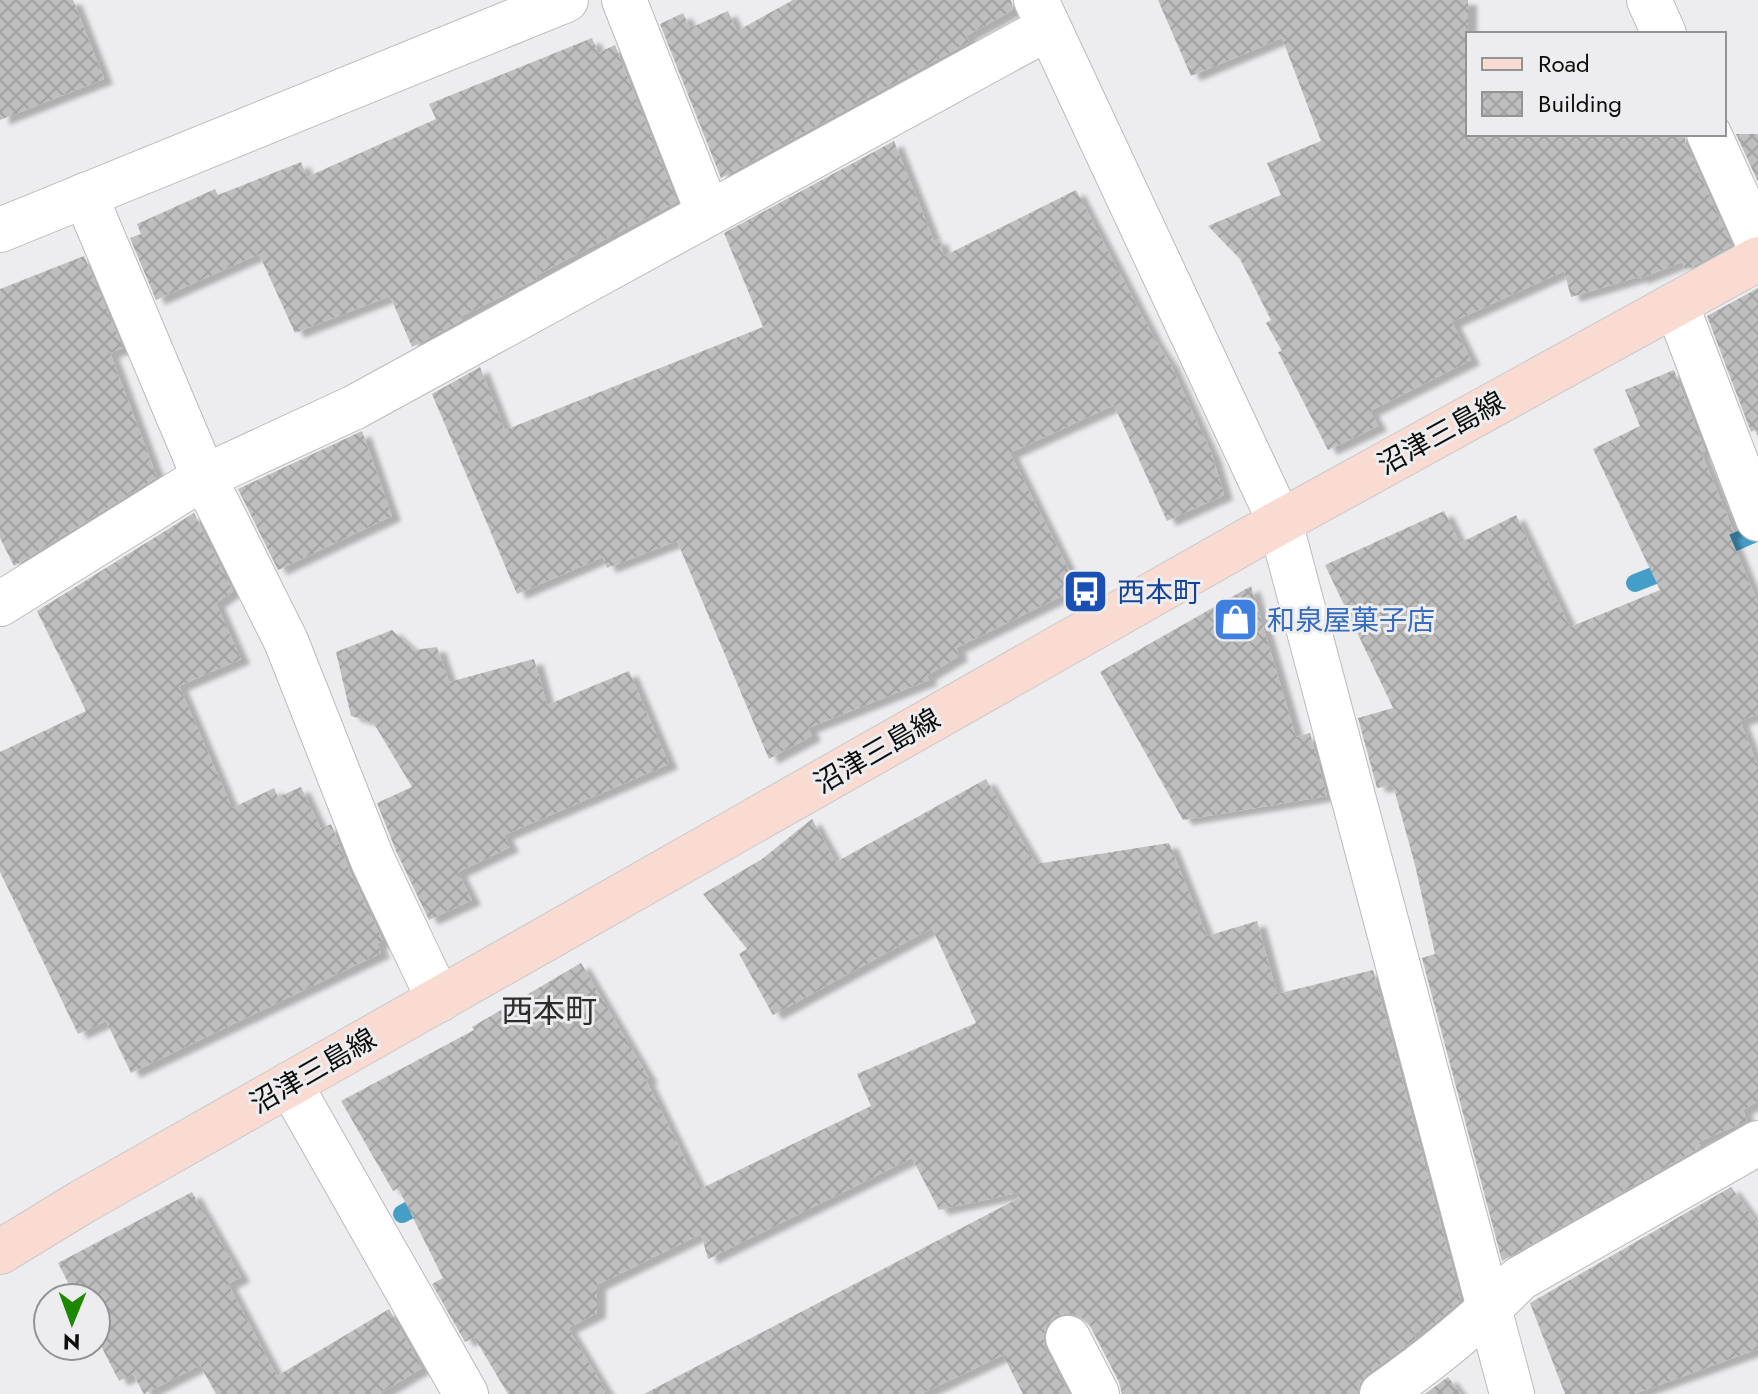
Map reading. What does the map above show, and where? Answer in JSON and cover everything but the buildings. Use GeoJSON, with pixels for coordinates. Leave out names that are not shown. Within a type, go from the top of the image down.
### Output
{"type":"FeatureCollection","features":[{"type":"Feature","properties":{"kind":"main road","name":"沼津三島線"},"geometry":{"type":"LineString","coordinates":[[0,1252],[82,1202],[1280,522],[1758,259]]}},
{"type":"Feature","properties":{"kind":"street"},"geometry":{"type":"LineString","coordinates":[[0,230],[566,0]]}},
{"type":"Feature","properties":{"kind":"street"},"geometry":{"type":"LineString","coordinates":[[624,0],[708,213]]}},
{"type":"Feature","properties":{"kind":"street"},"geometry":{"type":"LineString","coordinates":[[1649,0],[1663,32]]}},
{"type":"Feature","properties":{"kind":"street"},"geometry":{"type":"LineString","coordinates":[[0,604],[204,477],[355,407],[708,213],[1042,14],[1280,522],[1512,1394]]}},
{"type":"Feature","properties":{"kind":"street"},"geometry":{"type":"LineString","coordinates":[[1710,136],[1758,243]]}},
{"type":"Feature","properties":{"kind":"street"},"geometry":{"type":"LineString","coordinates":[[85,195],[204,477],[286,641],[373,861],[439,1000]]}},
{"type":"Feature","properties":{"kind":"street"},"geometry":{"type":"LineString","coordinates":[[1676,304],[1758,518]]}},
{"type":"Feature","properties":{"kind":"street"},"geometry":{"type":"LineString","coordinates":[[290,1084],[466,1394]]}},
{"type":"Feature","properties":{"kind":"street"},"geometry":{"type":"LineString","coordinates":[[1382,1394],[1447,1348],[1519,1279],[1758,1143]]}},
{"type":"Feature","properties":{"kind":"street"},"geometry":{"type":"LineString","coordinates":[[1068,1338],[1097,1394]]}},
{"type":"Feature","properties":{"kind":"waterway"},"geometry":{"type":"LineString","coordinates":[[1712,552],[1758,532]]}},
{"type":"Feature","properties":{"kind":"waterway"},"geometry":{"type":"LineString","coordinates":[[1635,583],[1673,568]]}},
{"type":"Feature","properties":{"kind":"waterway"},"geometry":{"type":"LineString","coordinates":[[402,1214],[431,1198]]}},
{"type":"Feature","properties":{"kind":"place","name":"西本町"},"geometry":{"type":"Point","coordinates":[1086,592]}},
{"type":"Feature","properties":{"kind":"place","name":"和泉屋菓子店"},"geometry":{"type":"Point","coordinates":[1236,620]}},
{"type":"Feature","properties":{"kind":"district","name":"西本町"},"geometry":{"type":"Point","coordinates":[549,1011]}}]}
